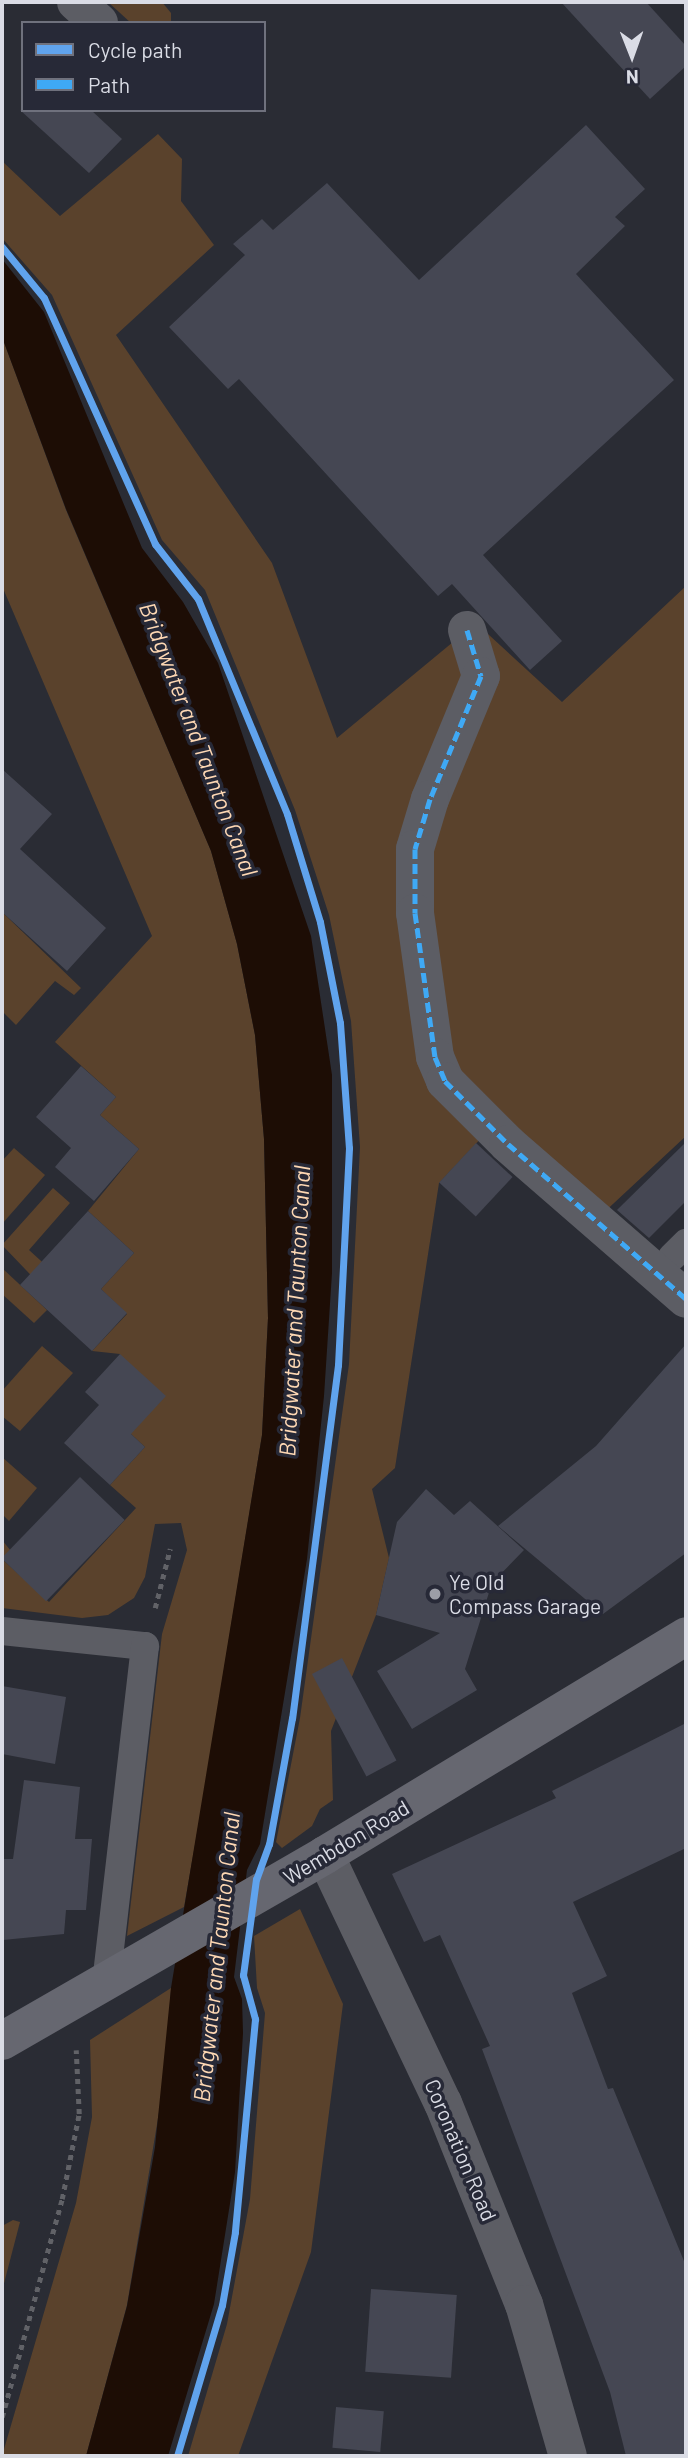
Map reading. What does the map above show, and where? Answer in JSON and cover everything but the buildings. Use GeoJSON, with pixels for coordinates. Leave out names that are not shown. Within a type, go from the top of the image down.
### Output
{"type":"FeatureCollection","features":[{"type":"Feature","properties":{"kind":"main road","name":"Wembdon Road"},"geometry":{"type":"LineString","coordinates":[[2,2041],[106,1984],[325,1855],[686,1636]]}},
{"type":"Feature","properties":{"kind":"street"},"geometry":{"type":"LineString","coordinates":[[76,2],[97,21]]}},
{"type":"Feature","properties":{"kind":"street"},"geometry":{"type":"LineString","coordinates":[[467,630],[481,676],[430,799],[415,849],[415,913],[435,1057],[446,1081],[508,1144],[686,1300]]}},
{"type":"Feature","properties":{"kind":"street","name":"Coronation Road"},"geometry":{"type":"LineString","coordinates":[[325,1855],[443,2103],[524,2304],[568,2456]]}},
{"type":"Feature","properties":{"kind":"lane"},"geometry":{"type":"LineString","coordinates":[[2,1631],[145,1646],[106,1984]]}},
{"type":"Feature","properties":{"kind":"path"},"geometry":{"type":"LineString","coordinates":[[145,1646],[170,1549]]}},
{"type":"Feature","properties":{"kind":"path"},"geometry":{"type":"LineString","coordinates":[[2,2417],[62,2199],[79,2114],[72,2003]]}},
{"type":"Feature","properties":{"kind":"shaded area"},"geometry":{"type":"Polygon","coordinates":[[[108,2],[162,2],[171,13],[171,21],[129,21],[108,2]]]}},
{"type":"Feature","properties":{"kind":"shaded area"},"geometry":{"type":"Polygon","coordinates":[[[158,134],[182,159],[181,201],[214,245],[116,335],[272,563],[337,738],[476,623],[562,702],[686,586],[686,1136],[599,1217],[485,1134],[439,1183],[395,1468],[372,1489],[389,1558],[376,1615],[331,1731],[333,1800],[320,1809],[312,1826],[282,1848],[276,1842],[300,1718],[349,1364],[360,1147],[351,1021],[329,915],[295,810],[205,590],[162,540],[52,295],[2,238],[2,161],[60,216],[158,134]]]}},
{"type":"Feature","properties":{"kind":"shaded area"},"geometry":{"type":"Polygon","coordinates":[[[2,337],[66,510],[211,851],[237,944],[255,1035],[264,1139],[268,1318],[262,1435],[202,1805],[184,1907],[127,1936],[162,1634],[187,1550],[181,1523],[155,1524],[145,1577],[134,1598],[108,1615],[82,1618],[2,1608],[2,1540],[11,1551],[3,1560],[49,1602],[136,1508],[110,1485],[145,1447],[131,1434],[120,1354],[92,1351],[127,1314],[101,1289],[134,1253],[88,1211],[139,1149],[100,1115],[116,1097],[55,1042],[152,936],[2,586],[2,337]]]}},
{"type":"Feature","properties":{"kind":"shaded area"},"geometry":{"type":"Polygon","coordinates":[[[2,912],[81,988],[74,995],[55,981],[16,1025],[2,1011],[2,912]]]}},
{"type":"Feature","properties":{"kind":"shaded area"},"geometry":{"type":"Polygon","coordinates":[[[14,1148],[45,1175],[2,1224],[2,1161],[14,1148]]]}},
{"type":"Feature","properties":{"kind":"shaded area"},"geometry":{"type":"Polygon","coordinates":[[[53,1188],[70,1203],[29,1250],[62,1280],[49,1294],[2,1245],[53,1188]]]}},
{"type":"Feature","properties":{"kind":"shaded area"},"geometry":{"type":"Polygon","coordinates":[[[2,1268],[47,1310],[34,1323],[2,1294],[2,1268]]]}},
{"type":"Feature","properties":{"kind":"shaded area"},"geometry":{"type":"Polygon","coordinates":[[[42,1346],[73,1373],[20,1431],[2,1416],[2,1391],[42,1346]]]}},
{"type":"Feature","properties":{"kind":"shaded area"},"geometry":{"type":"Polygon","coordinates":[[[2,1457],[37,1488],[9,1521],[2,1514],[2,1457]]]}},
{"type":"Feature","properties":{"kind":"shaded area"},"geometry":{"type":"Polygon","coordinates":[[[300,1909],[343,2004],[311,2252],[238,2456],[188,2456],[227,2324],[250,2199],[265,2013],[257,1988],[254,1936],[300,1909]]]}},
{"type":"Feature","properties":{"kind":"shaded area"},"geometry":{"type":"Polygon","coordinates":[[[171,1988],[165,2076],[127,2305],[86,2456],[2,2456],[76,2203],[92,2117],[90,2040],[171,1988]]]}},
{"type":"Feature","properties":{"kind":"shaded area"},"geometry":{"type":"Polygon","coordinates":[[[13,2220],[20,2222],[2,2291],[2,2226],[13,2220]]]}},
{"type":"Feature","properties":{"kind":"water","name":"Bridgwater and Taunton Canal"},"geometry":{"type":"Polygon","coordinates":[[[2,259],[44,312],[142,548],[183,602],[218,663],[311,936],[332,1075],[332,1273],[324,1396],[307,1559],[260,1844],[247,1870],[234,1977],[242,1999],[243,2033],[235,2172],[214,2304],[168,2456],[86,2456],[127,2306],[155,2147],[171,1988],[262,1435],[268,1318],[264,1139],[255,1035],[237,944],[211,851],[66,509],[2,337],[2,259]]]}},
{"type":"Feature","properties":{"kind":"marked path"},"geometry":{"type":"LineString","coordinates":[[467,630],[481,676],[430,799],[415,849],[415,913],[435,1057],[445,1081],[508,1144],[686,1299]]}},
{"type":"Feature","properties":{"kind":"cycle path"},"geometry":{"type":"LineString","coordinates":[[2,247],[44,298],[155,544],[198,599],[287,814],[320,922],[340,1023],[349,1148],[338,1365],[292,1718],[269,1844],[256,1879],[243,1975],[255,2019],[235,2232],[222,2305],[177,2456]]}},
{"type":"Feature","properties":{"kind":"place","name":"Ye Old Compass Garage"},"geometry":{"type":"Point","coordinates":[435,1594]}}]}
